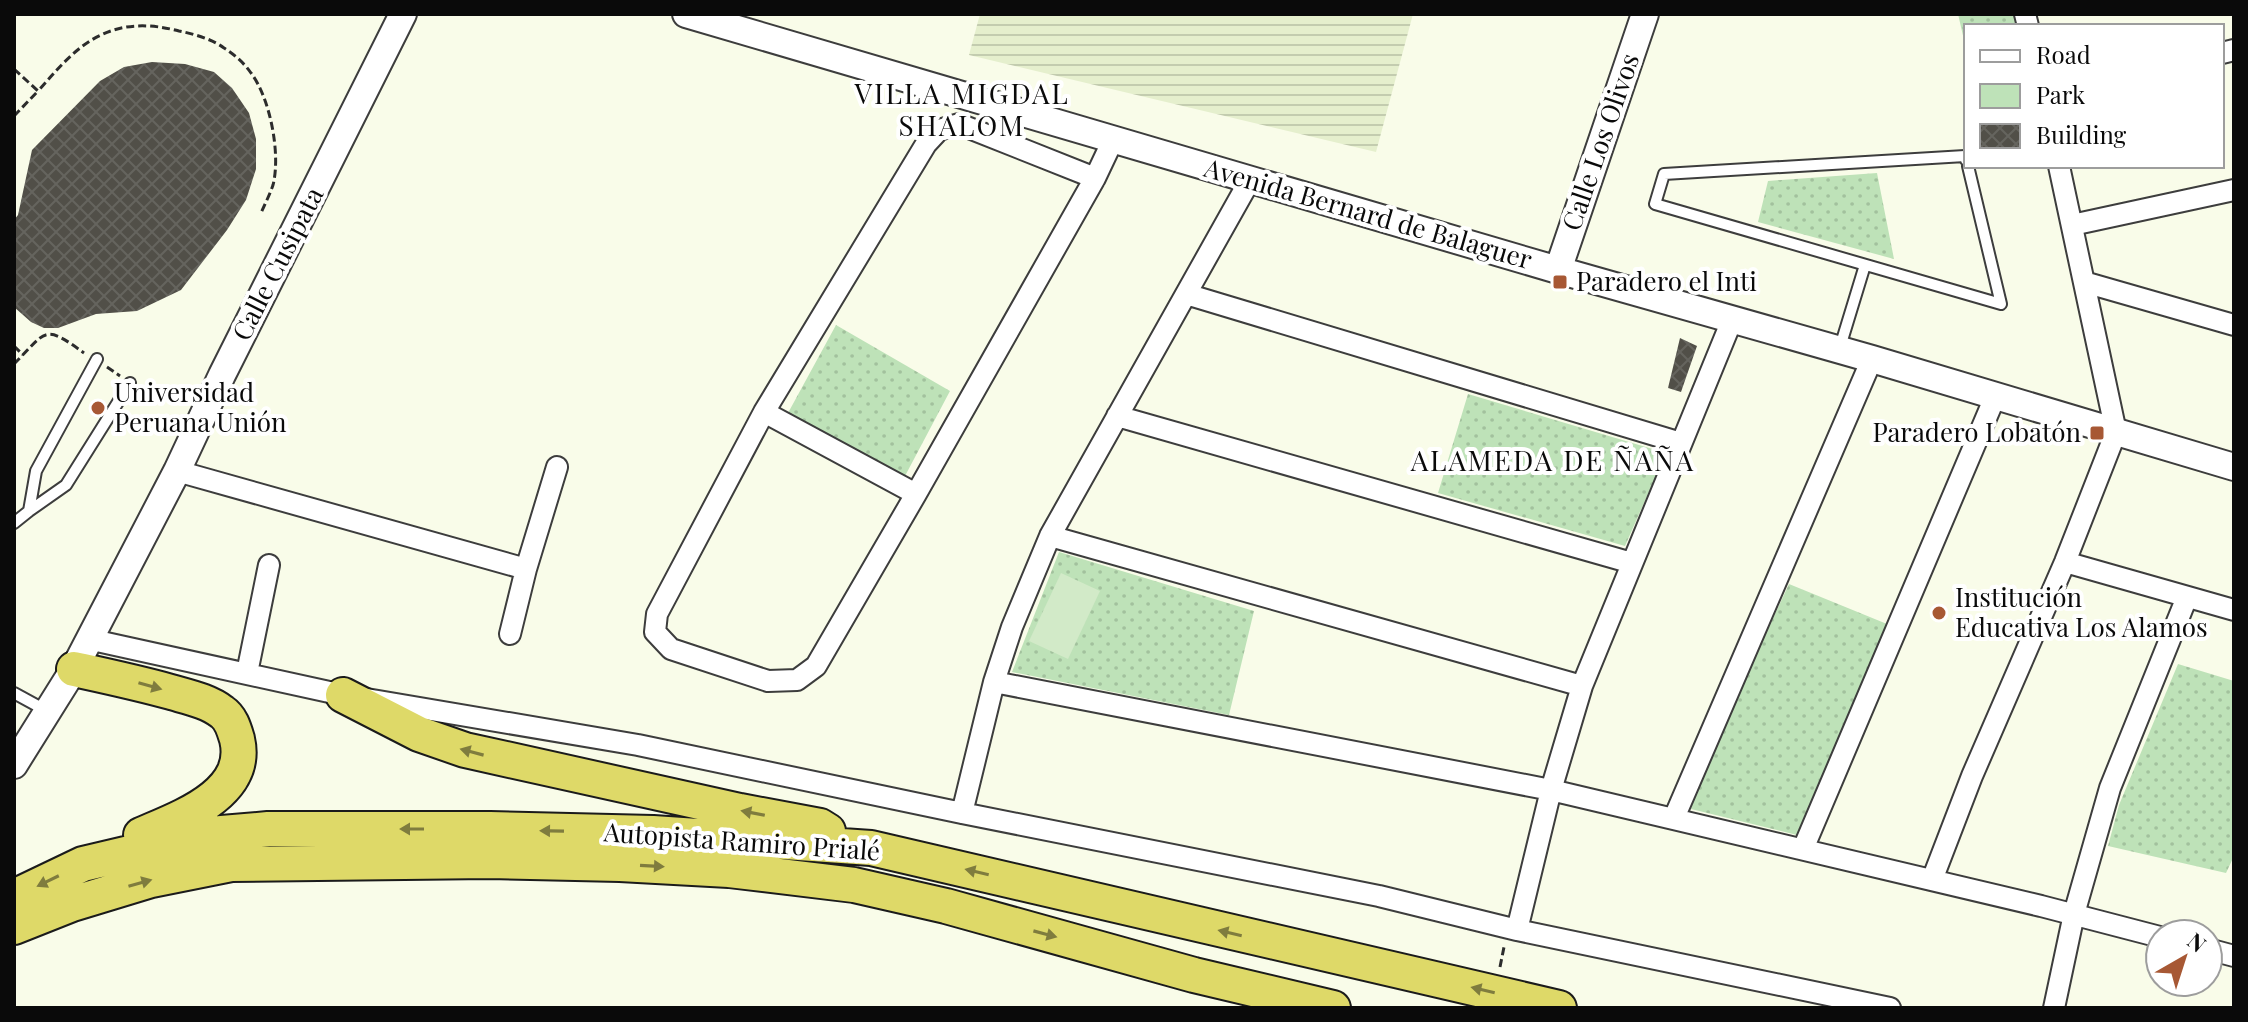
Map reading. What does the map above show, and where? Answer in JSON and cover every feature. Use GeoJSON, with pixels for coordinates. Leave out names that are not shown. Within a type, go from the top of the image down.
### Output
{"type":"FeatureCollection","features":[{"type":"Feature","properties":{"kind":"highway"},"geometry":{"type":"LineString","coordinates":[[81,654],[135,682],[198,700],[224,713],[234,728],[238,745],[237,763],[228,783],[206,804],[83,864]]}},
{"type":"Feature","properties":{"kind":"highway"},"geometry":{"type":"LineString","coordinates":[[343,695],[419,734],[465,750],[820,826],[851,847]]}},
{"type":"Feature","properties":{"kind":"highway","name":"Autopista Ramiro Prialé"},"geometry":{"type":"LineString","coordinates":[[14,897],[83,864],[210,834],[268,829],[653,833],[851,847],[885,851],[1559,1008]]}},
{"type":"Feature","properties":{"kind":"highway","name":"Autopista Ramiro Prialé"},"geometry":{"type":"LineString","coordinates":[[14,927],[72,904],[151,880],[231,864],[490,861],[729,870],[854,885],[946,906],[1194,975],[1333,1008]]}},
{"type":"Feature","properties":{"kind":"street","name":"Calle Cusipata"},"geometry":{"type":"LineString","coordinates":[[14,765],[49,712],[177,471],[403,14]]}},
{"type":"Feature","properties":{"kind":"street","name":"Avenida Bernard de Balaguer"},"geometry":{"type":"LineString","coordinates":[[686,14],[2234,467]]}},
{"type":"Feature","properties":{"kind":"street","name":"Calle Los Olivos"},"geometry":{"type":"LineString","coordinates":[[1558,270],[1645,14]]}},
{"type":"Feature","properties":{"kind":"street"},"geometry":{"type":"LineString","coordinates":[[1095,178],[959,124],[939,130],[926,144],[764,412],[657,614],[655,632],[671,649],[768,681],[797,680],[816,666],[1095,178],[1113,140]]}},
{"type":"Feature","properties":{"kind":"street"},"geometry":{"type":"LineString","coordinates":[[1932,880],[1972,776],[2065,562],[2116,432],[2059,168]]}},
{"type":"Feature","properties":{"kind":"street"},"geometry":{"type":"LineString","coordinates":[[962,813],[994,682],[1012,627],[1050,536],[1250,180]]}},
{"type":"Feature","properties":{"kind":"street"},"geometry":{"type":"LineString","coordinates":[[2072,225],[2234,190]]}},
{"type":"Feature","properties":{"kind":"street"},"geometry":{"type":"LineString","coordinates":[[2084,282],[2234,325]]}},
{"type":"Feature","properties":{"kind":"street"},"geometry":{"type":"LineString","coordinates":[[1186,294],[1681,443]]}},
{"type":"Feature","properties":{"kind":"street"},"geometry":{"type":"LineString","coordinates":[[1512,928],[1582,686],[1732,320]]}},
{"type":"Feature","properties":{"kind":"street"},"geometry":{"type":"LineString","coordinates":[[1674,818],[1872,359]]}},
{"type":"Feature","properties":{"kind":"street"},"geometry":{"type":"LineString","coordinates":[[1803,849],[1995,397]]}},
{"type":"Feature","properties":{"kind":"street"},"geometry":{"type":"LineString","coordinates":[[764,412],[916,494]]}},
{"type":"Feature","properties":{"kind":"street"},"geometry":{"type":"LineString","coordinates":[[1117,416],[1632,563]]}},
{"type":"Feature","properties":{"kind":"street"},"geometry":{"type":"LineString","coordinates":[[510,634],[557,467]]}},
{"type":"Feature","properties":{"kind":"street"},"geometry":{"type":"LineString","coordinates":[[177,471],[526,569]]}},
{"type":"Feature","properties":{"kind":"street"},"geometry":{"type":"LineString","coordinates":[[1050,536],[1582,686]]}},
{"type":"Feature","properties":{"kind":"street"},"geometry":{"type":"LineString","coordinates":[[2065,562],[2234,610]]}},
{"type":"Feature","properties":{"kind":"street"},"geometry":{"type":"LineString","coordinates":[[247,673],[269,565]]}},
{"type":"Feature","properties":{"kind":"street"},"geometry":{"type":"LineString","coordinates":[[2054,1008],[2074,914],[2110,788],[2187,597]]}},
{"type":"Feature","properties":{"kind":"street"},"geometry":{"type":"LineString","coordinates":[[81,654],[247,673],[343,695],[638,745],[1379,896],[1512,928],[1890,1008]]}},
{"type":"Feature","properties":{"kind":"street"},"geometry":{"type":"LineString","coordinates":[[994,682],[1551,790],[2144,933]]}},
{"type":"Feature","properties":{"kind":"lane"},"geometry":{"type":"LineString","coordinates":[[1964,156],[1664,174],[1655,204],[2001,304],[1968,168]]}},
{"type":"Feature","properties":{"kind":"lane"},"geometry":{"type":"LineString","coordinates":[[1839,350],[1865,265]]}},
{"type":"Feature","properties":{"kind":"lane"},"geometry":{"type":"LineString","coordinates":[[29,511],[36,471],[97,359]]}},
{"type":"Feature","properties":{"kind":"lane"},"geometry":{"type":"LineString","coordinates":[[14,523],[66,485],[130,383]]}},
{"type":"Feature","properties":{"kind":"lane"},"geometry":{"type":"LineString","coordinates":[[14,693],[49,712]]}},
{"type":"Feature","properties":{"kind":"path"},"geometry":{"type":"LineString","coordinates":[[14,116],[86,42],[125,26],[160,26],[221,45],[253,74],[274,134],[276,160],[273,184],[261,213]]}},
{"type":"Feature","properties":{"kind":"path"},"geometry":{"type":"LineString","coordinates":[[14,69],[38,91]]}},
{"type":"Feature","properties":{"kind":"path"},"geometry":{"type":"LineString","coordinates":[[14,364],[48,333],[60,335],[130,383]]}},
{"type":"Feature","properties":{"kind":"path"},"geometry":{"type":"LineString","coordinates":[[14,346],[23,355]]}},
{"type":"Feature","properties":{"kind":"path"},"geometry":{"type":"LineString","coordinates":[[1496,993],[1512,928]]}},
{"type":"Feature","properties":{"kind":"green space"},"geometry":{"type":"Polygon","coordinates":[[[980,14],[1413,14],[1376,152],[969,55],[980,14]]]}},
{"type":"Feature","properties":{"kind":"green space"},"geometry":{"type":"Polygon","coordinates":[[[1958,14],[2014,14],[2016,24],[1964,24],[1964,40],[1958,14]]]}},
{"type":"Feature","properties":{"kind":"green space"},"geometry":{"type":"Polygon","coordinates":[[[1877,173],[1894,259],[1758,222],[1768,181],[1877,173]]]}},
{"type":"Feature","properties":{"kind":"green space"},"geometry":{"type":"Polygon","coordinates":[[[836,325],[950,391],[905,476],[788,413],[836,325]]]}},
{"type":"Feature","properties":{"kind":"green space"},"geometry":{"type":"Polygon","coordinates":[[[1468,394],[1666,453],[1625,546],[1438,493],[1468,394]]]}},
{"type":"Feature","properties":{"kind":"green space"},"geometry":{"type":"Polygon","coordinates":[[[1059,552],[1254,611],[1229,715],[1012,672],[1059,552]]]}},
{"type":"Feature","properties":{"kind":"green space"},"geometry":{"type":"Polygon","coordinates":[[[1061,573],[1100,591],[1068,659],[1029,641],[1061,573]]]}},
{"type":"Feature","properties":{"kind":"green space"},"geometry":{"type":"Polygon","coordinates":[[[1789,584],[1887,624],[1805,837],[1691,809],[1699,776],[1789,584]]]}},
{"type":"Feature","properties":{"kind":"green space"},"geometry":{"type":"Polygon","coordinates":[[[2178,664],[2234,681],[2234,856],[2226,873],[2108,846],[2119,805],[2178,664]]]}},
{"type":"Feature","properties":{"kind":"building"},"geometry":{"type":"Polygon","coordinates":[[[152,62],[185,64],[214,72],[232,88],[249,113],[256,139],[256,169],[246,200],[181,290],[137,311],[96,314],[58,328],[44,328],[31,322],[14,307],[14,220],[18,215],[32,150],[100,81],[124,67],[152,62]]]}},
{"type":"Feature","properties":{"kind":"building"},"geometry":{"type":"Polygon","coordinates":[[[1680,338],[1697,346],[1681,392],[1668,388],[1680,338]]]}},
{"type":"Feature","properties":{"kind":"place","name":"Paradero el Inti"},"geometry":{"type":"Point","coordinates":[1560,282]}},
{"type":"Feature","properties":{"kind":"place","name":"Universidad Peruana Unión"},"geometry":{"type":"Point","coordinates":[98,408]}},
{"type":"Feature","properties":{"kind":"place","name":"Paradero Lobatón"},"geometry":{"type":"Point","coordinates":[2097,433]}},
{"type":"Feature","properties":{"kind":"place","name":"Institución Educativa Los Alamos"},"geometry":{"type":"Point","coordinates":[1939,613]}},
{"type":"Feature","properties":{"kind":"district","name":"VILLA MIGDAL SHALOM"},"geometry":{"type":"Point","coordinates":[962,110]}},
{"type":"Feature","properties":{"kind":"district","name":"ALAMEDA DE ÑAÑA"},"geometry":{"type":"Point","coordinates":[1553,461]}}]}
